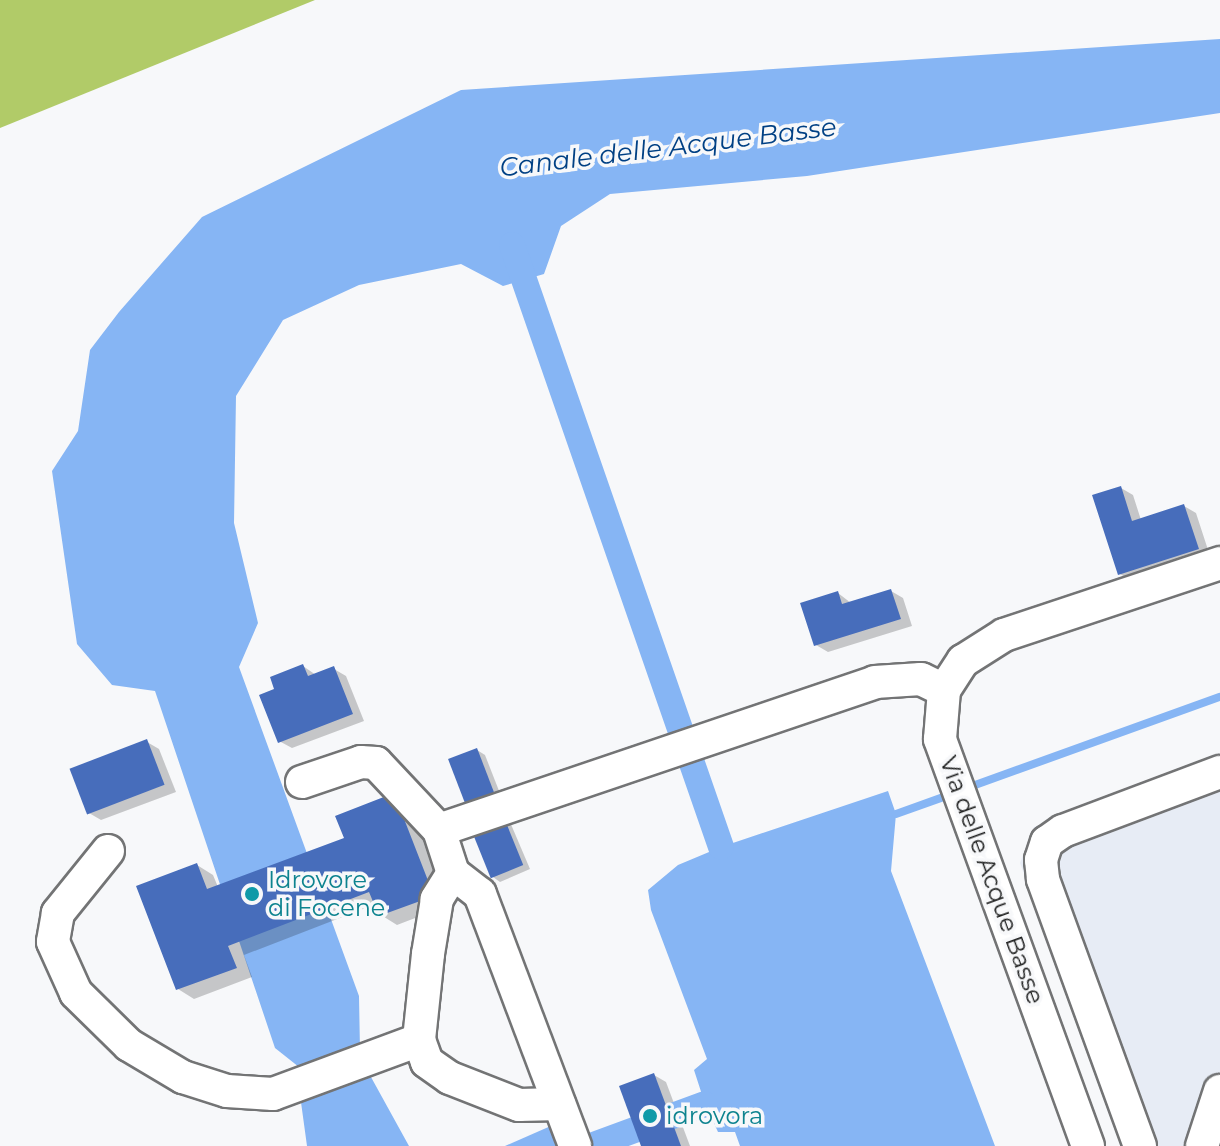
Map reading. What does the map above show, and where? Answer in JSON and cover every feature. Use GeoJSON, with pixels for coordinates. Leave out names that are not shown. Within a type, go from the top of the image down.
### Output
{"type":"FeatureCollection","features":[{"type":"Feature","properties":{"kind":"street"},"geometry":{"type":"LineString","coordinates":[[439,830],[719,732],[875,682],[921,679],[944,690],[963,661],[1004,635],[1220,563]]}},
{"type":"Feature","properties":{"kind":"street","name":"Via delle Acque Basse"},"geometry":{"type":"LineString","coordinates":[[944,690],[940,739],[1088,1146]]}},
{"type":"Feature","properties":{"kind":"street"},"geometry":{"type":"LineString","coordinates":[[302,782],[361,762],[376,763],[439,830],[453,873],[480,894],[566,1122]]}},
{"type":"Feature","properties":{"kind":"street"},"geometry":{"type":"LineString","coordinates":[[1140,1146],[1043,879],[1041,860],[1047,842],[1063,831],[1220,772]]}},
{"type":"Feature","properties":{"kind":"street"},"geometry":{"type":"LineString","coordinates":[[108,851],[58,913],[53,942],[76,993],[129,1045],[183,1077],[227,1091],[273,1094],[419,1040]]}},
{"type":"Feature","properties":{"kind":"street"},"geometry":{"type":"LineString","coordinates":[[453,873],[437,899],[419,1040],[427,1062],[479,1092],[566,1122]]}},
{"type":"Feature","properties":{"kind":"street"},"geometry":{"type":"LineString","coordinates":[[1202,1146],[1220,1091]]}},
{"type":"Feature","properties":{"kind":"shaded area"},"geometry":{"type":"Polygon","coordinates":[[[1220,758],[1220,1146],[1125,1146],[1020,863],[1034,827],[1220,758]]]}},
{"type":"Feature","properties":{"kind":"green space"},"geometry":{"type":"Polygon","coordinates":[[[0,0],[315,0],[0,128],[0,0]]]}},
{"type":"Feature","properties":{"kind":"water","name":"Canale delle Acque Basse"},"geometry":{"type":"Polygon","coordinates":[[[1220,39],[1220,113],[807,176],[610,194],[561,226],[544,274],[503,286],[461,264],[359,285],[283,320],[236,396],[234,523],[258,623],[239,667],[359,996],[360,1050],[366,1068],[409,1146],[307,1146],[300,1095],[304,1071],[275,1048],[155,691],[112,685],[77,644],[52,471],[78,431],[90,350],[119,312],[202,217],[461,90],[1220,39]]]}},
{"type":"Feature","properties":{"kind":"water"},"geometry":{"type":"Polygon","coordinates":[[[888,791],[896,814],[891,871],[995,1146],[740,1146],[735,1132],[718,1132],[705,1104],[694,1070],[707,1059],[651,910],[648,890],[678,865],[721,847],[888,791]]]}},
{"type":"Feature","properties":{"kind":"water"},"geometry":{"type":"Polygon","coordinates":[[[553,1125],[561,1146],[505,1146],[553,1125]]]}},
{"type":"Feature","properties":{"kind":"building"},"geometry":{"type":"Polygon","coordinates":[[[1121,486],[1132,521],[1184,504],[1199,549],[1118,575],[1092,495],[1121,486]]]}},
{"type":"Feature","properties":{"kind":"building"},"geometry":{"type":"Polygon","coordinates":[[[891,589],[901,619],[814,646],[800,603],[838,591],[842,604],[891,589]]]}},
{"type":"Feature","properties":{"kind":"building"},"geometry":{"type":"Polygon","coordinates":[[[303,664],[308,676],[334,666],[353,714],[278,743],[259,695],[274,689],[270,677],[303,664]]]}},
{"type":"Feature","properties":{"kind":"building"},"geometry":{"type":"Polygon","coordinates":[[[147,739],[165,785],[87,814],[70,769],[147,739]]]}},
{"type":"Feature","properties":{"kind":"building"},"geometry":{"type":"Polygon","coordinates":[[[477,748],[496,797],[467,809],[448,759],[477,748]]]}},
{"type":"Feature","properties":{"kind":"building","name":"Idrovore di Focene"},"geometry":{"type":"Polygon","coordinates":[[[394,793],[434,896],[379,916],[369,892],[228,946],[237,968],[176,990],[136,886],[197,863],[207,889],[344,838],[335,816],[394,793]]]}},
{"type":"Feature","properties":{"kind":"building"},"geometry":{"type":"Polygon","coordinates":[[[503,815],[523,865],[491,878],[471,828],[503,815]]]}},
{"type":"Feature","properties":{"kind":"building","name":"idrovora"},"geometry":{"type":"Polygon","coordinates":[[[654,1073],[681,1146],[641,1146],[619,1086],[654,1073]]]}},
{"type":"Feature","properties":{"kind":"waterway"},"geometry":{"type":"LineString","coordinates":[[512,245],[721,847]]}},
{"type":"Feature","properties":{"kind":"waterway"},"geometry":{"type":"LineString","coordinates":[[964,789],[1220,697]]}},
{"type":"Feature","properties":{"kind":"waterway"},"geometry":{"type":"LineString","coordinates":[[896,814],[952,794]]}},
{"type":"Feature","properties":{"kind":"waterway"},"geometry":{"type":"LineString","coordinates":[[591,1146],[705,1104]]}},
{"type":"Feature","properties":{"kind":"place","name":"Idrovore di Focene"},"geometry":{"type":"Point","coordinates":[252,894]}},
{"type":"Feature","properties":{"kind":"place","name":"idrovora"},"geometry":{"type":"Point","coordinates":[650,1116]}}]}
